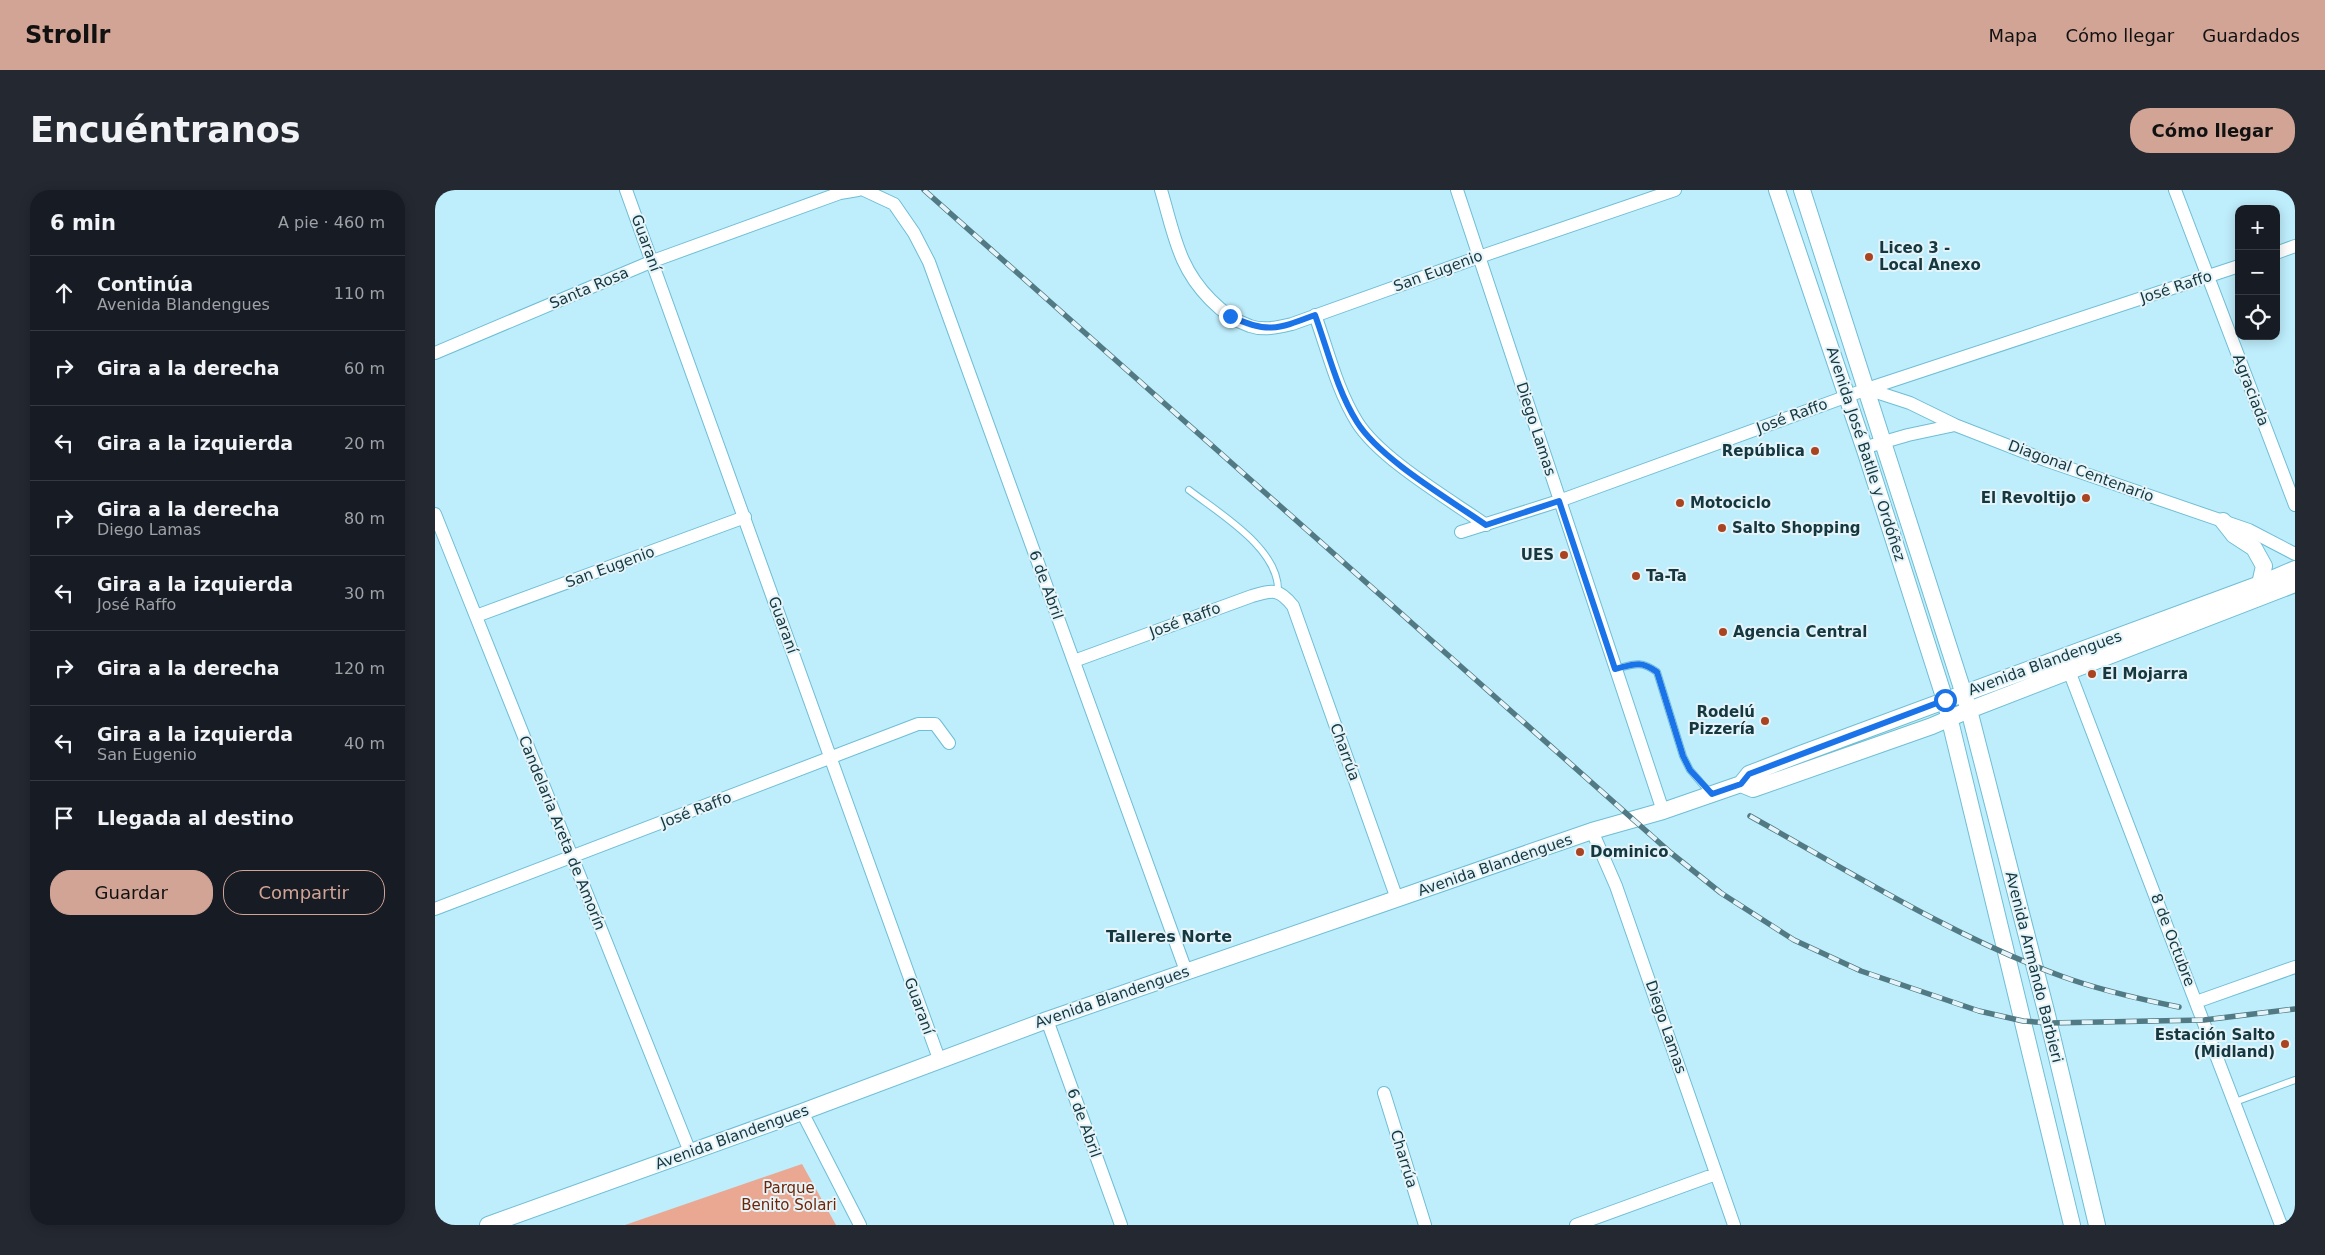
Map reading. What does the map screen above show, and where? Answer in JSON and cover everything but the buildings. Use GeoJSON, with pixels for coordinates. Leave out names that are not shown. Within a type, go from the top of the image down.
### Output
{"type":"FeatureCollection","features":[{"type":"Feature","properties":{"kind":"street","name":"Guaraní"},"geometry":{"type":"LineString","coordinates":[[626,190],[939,1059]]}},
{"type":"Feature","properties":{"kind":"street","name":"Santa Rosa"},"geometry":{"type":"LineString","coordinates":[[435,353],[653,261],[840,193],[858,190]]}},
{"type":"Feature","properties":{"kind":"street","name":"6 de Abril"},"geometry":{"type":"LineString","coordinates":[[864,190],[894,204],[914,233],[929,262],[1186,971]]}},
{"type":"Feature","properties":{"kind":"street","name":"San Eugenio"},"geometry":{"type":"LineString","coordinates":[[1161,190],[1182,259],[1192,278],[1230,316],[1251,326],[1273,328],[1675,190]]}},
{"type":"Feature","properties":{"kind":"street","name":"Diego Lamas"},"geometry":{"type":"LineString","coordinates":[[1457,190],[1663,811]]}},
{"type":"Feature","properties":{"kind":"street","name":"Avenida José Batlle y Ordóñez"},"geometry":{"type":"LineString","coordinates":[[1777,190],[1866,453],[1951,718]]}},
{"type":"Feature","properties":{"kind":"street","name":"Avenida José Batlle y Ordóñez"},"geometry":{"type":"LineString","coordinates":[[1802,190],[1969,710]]}},
{"type":"Feature","properties":{"kind":"street","name":"Agraciada"},"geometry":{"type":"LineString","coordinates":[[2175,190],[2295,505]]}},
{"type":"Feature","properties":{"kind":"street"},"geometry":{"type":"LineString","coordinates":[[2280,252],[2295,246]]}},
{"type":"Feature","properties":{"kind":"street","name":"José Raffo"},"geometry":{"type":"LineString","coordinates":[[1461,532],[1559,501],[1867,389],[2235,267]]}},
{"type":"Feature","properties":{"kind":"street"},"geometry":{"type":"LineString","coordinates":[[1315,315],[1343,396],[1358,424],[1395,462],[1486,525]]}},
{"type":"Feature","properties":{"kind":"street","name":"Diagonal Centenario"},"geometry":{"type":"LineString","coordinates":[[1867,389],[1909,403],[1955,425],[2045,460],[2249,530],[2295,554]]}},
{"type":"Feature","properties":{"kind":"street"},"geometry":{"type":"LineString","coordinates":[[1866,453],[1870,446],[1884,441],[1955,425]]}},
{"type":"Feature","properties":{"kind":"street","name":"Candelaria Areta de Amorín"},"geometry":{"type":"LineString","coordinates":[[435,514],[690,1152]]}},
{"type":"Feature","properties":{"kind":"street","name":"San Eugenio"},"geometry":{"type":"LineString","coordinates":[[476,616],[745,517]]}},
{"type":"Feature","properties":{"kind":"street"},"geometry":{"type":"LineString","coordinates":[[2223,522],[2234,535],[2254,548],[2264,566],[2262,590]]}},
{"type":"Feature","properties":{"kind":"street","name":"Avenida Blandengues"},"geometry":{"type":"LineString","coordinates":[[2262,590],[2295,569]]}},
{"type":"Feature","properties":{"kind":"street","name":"Avenida Blandengues"},"geometry":{"type":"LineString","coordinates":[[488,1225],[802,1112],[939,1059],[1186,971],[1592,832],[1663,811],[1741,784],[1749,774],[1945,700],[2066,664],[2262,590],[2295,584]]}},
{"type":"Feature","properties":{"kind":"street","name":"José Raffo"},"geometry":{"type":"LineString","coordinates":[[1074,661],[1252,596],[1268,592],[1278,592]]}},
{"type":"Feature","properties":{"kind":"street","name":"Charrúa"},"geometry":{"type":"LineString","coordinates":[[1278,592],[1285,596],[1293,606],[1397,898]]}},
{"type":"Feature","properties":{"kind":"street","name":"Avenida Blandengues"},"geometry":{"type":"LineString","coordinates":[[1741,784],[1753,789],[1951,718],[2066,664]]}},
{"type":"Feature","properties":{"kind":"street","name":"8 de Octubre"},"geometry":{"type":"LineString","coordinates":[[2066,664],[2281,1225]]}},
{"type":"Feature","properties":{"kind":"street","name":"Avenida Armando Barbieri"},"geometry":{"type":"LineString","coordinates":[[1969,710],[2047,1015],[2097,1225]]}},
{"type":"Feature","properties":{"kind":"street","name":"Avenida Armando Barbieri"},"geometry":{"type":"LineString","coordinates":[[1951,718],[2072,1225]]}},
{"type":"Feature","properties":{"kind":"street","name":"José Raffo"},"geometry":{"type":"LineString","coordinates":[[435,909],[918,724],[935,724],[949,742]]}},
{"type":"Feature","properties":{"kind":"street","name":"Diego Lamas"},"geometry":{"type":"LineString","coordinates":[[1592,832],[1617,886],[1734,1225]]}},
{"type":"Feature","properties":{"kind":"street"},"geometry":{"type":"LineString","coordinates":[[2196,1002],[2295,967]]}},
{"type":"Feature","properties":{"kind":"street","name":"6 de Abril"},"geometry":{"type":"LineString","coordinates":[[1047,1020],[1121,1225]]}},
{"type":"Feature","properties":{"kind":"street","name":"Charrúa"},"geometry":{"type":"LineString","coordinates":[[1384,1093],[1425,1225]]}},
{"type":"Feature","properties":{"kind":"street"},"geometry":{"type":"LineString","coordinates":[[802,1112],[860,1225]]}},
{"type":"Feature","properties":{"kind":"street"},"geometry":{"type":"LineString","coordinates":[[1576,1225],[1717,1174]]}},
{"type":"Feature","properties":{"kind":"lane"},"geometry":{"type":"LineString","coordinates":[[1189,490],[1232,524],[1266,556],[1277,575],[1278,592]]}},
{"type":"Feature","properties":{"kind":"lane"},"geometry":{"type":"LineString","coordinates":[[1615,669],[1637,663],[1647,665],[1657,672],[1683,756],[1690,770],[1712,794]]}},
{"type":"Feature","properties":{"kind":"lane"},"geometry":{"type":"LineString","coordinates":[[2235,1102],[2295,1080]]}},
{"type":"Feature","properties":{"kind":"green space","name":"Parque Benito Solari"},"geometry":{"type":"Polygon","coordinates":[[[802,1164],[836,1225],[625,1225],[802,1164]]]}},
{"type":"Feature","properties":{"kind":"railway"},"geometry":{"type":"LineString","coordinates":[[924,190],[1671,853],[1721,893],[1794,940],[1861,971],[1979,1011],[2023,1021],[2049,1023],[2204,1020],[2295,1009]]}},
{"type":"Feature","properties":{"kind":"railway"},"geometry":{"type":"LineString","coordinates":[[1750,816],[1942,923],[2021,960],[2090,986],[2179,1007]]}},
{"type":"Feature","properties":{"kind":"place","name":"Liceo 3 - Local Anexo"},"geometry":{"type":"Point","coordinates":[1869,257]}},
{"type":"Feature","properties":{"kind":"place","name":"República"},"geometry":{"type":"Point","coordinates":[1815,451]}},
{"type":"Feature","properties":{"kind":"place","name":"El Revoltijo"},"geometry":{"type":"Point","coordinates":[2086,498]}},
{"type":"Feature","properties":{"kind":"place","name":"Motociclo"},"geometry":{"type":"Point","coordinates":[1680,503]}},
{"type":"Feature","properties":{"kind":"place","name":"Salto Shopping"},"geometry":{"type":"Point","coordinates":[1722,528]}},
{"type":"Feature","properties":{"kind":"place","name":"UES"},"geometry":{"type":"Point","coordinates":[1564,555]}},
{"type":"Feature","properties":{"kind":"place","name":"Ta-Ta"},"geometry":{"type":"Point","coordinates":[1636,576]}},
{"type":"Feature","properties":{"kind":"place","name":"Agencia Central"},"geometry":{"type":"Point","coordinates":[1723,632]}},
{"type":"Feature","properties":{"kind":"place","name":"El Mojarra"},"geometry":{"type":"Point","coordinates":[2092,674]}},
{"type":"Feature","properties":{"kind":"place","name":"Rodelú Pizzería"},"geometry":{"type":"Point","coordinates":[1765,721]}},
{"type":"Feature","properties":{"kind":"place","name":"Dominico"},"geometry":{"type":"Point","coordinates":[1580,852]}},
{"type":"Feature","properties":{"kind":"place","name":"Estación Salto (Midland)"},"geometry":{"type":"Point","coordinates":[2285,1044]}},
{"type":"Feature","properties":{"kind":"district","name":"Talleres Norte"},"geometry":{"type":"Point","coordinates":[1169,936]}},
{"type":"Feature","properties":{"kind":"route"},"geometry":{"type":"LineString","coordinates":[[1230,316],[1251,326],[1273,328],[1292,324],[1315,315],[1343,396],[1358,424],[1395,462],[1486,525],[1559,501],[1615,669],[1637,663],[1647,665],[1657,672],[1683,756],[1690,770],[1712,794],[1741,784],[1749,774],[1945,700]]}}]}
